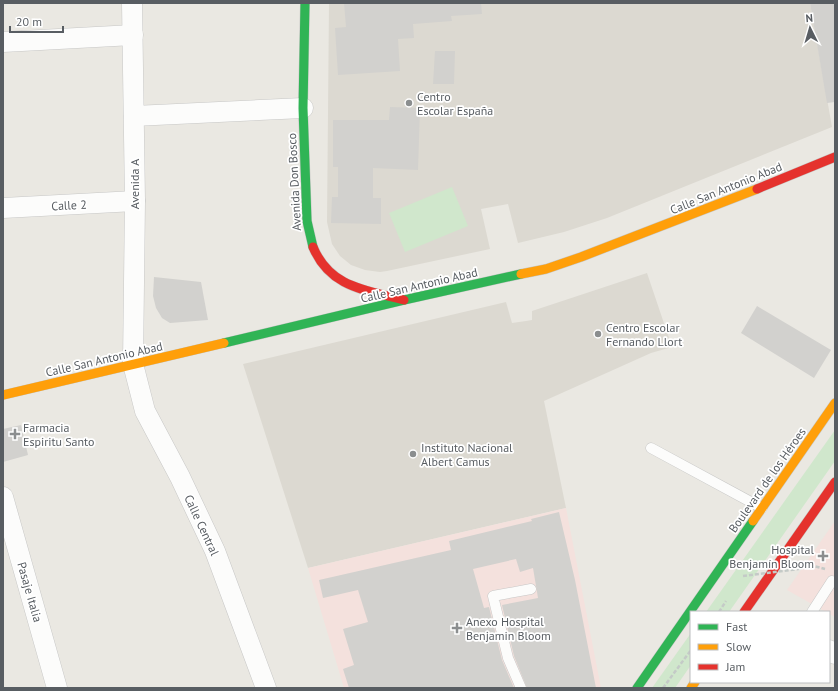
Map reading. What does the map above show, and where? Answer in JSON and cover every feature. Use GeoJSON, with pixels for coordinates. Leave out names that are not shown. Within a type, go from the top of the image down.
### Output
{"type":"FeatureCollection","features":[{"type":"Feature","properties":{"kind":"main road","name":"Avenida Don Bosco"},"geometry":{"type":"LineString","coordinates":[[305,3],[303,108],[307,221],[309,236],[320,263],[333,276],[348,285],[404,300]]}},
{"type":"Feature","properties":{"kind":"main road","name":"Calle San Antonio Abad"},"geometry":{"type":"LineString","coordinates":[[3,395],[404,300],[546,269],[718,205],[833,158]]}},
{"type":"Feature","properties":{"kind":"main road","name":"Boulevard de los Héroes"},"geometry":{"type":"LineString","coordinates":[[690,611],[835,403]]}},
{"type":"Feature","properties":{"kind":"main road"},"geometry":{"type":"LineString","coordinates":[[745,611],[835,482]]}},
{"type":"Feature","properties":{"kind":"main road","name":"Boulevard de los Héroes"},"geometry":{"type":"LineString","coordinates":[[637,688],[690,612]]}},
{"type":"Feature","properties":{"kind":"street","name":"Avenida A"},"geometry":{"type":"LineString","coordinates":[[132,3],[135,201],[133,364]]}},
{"type":"Feature","properties":{"kind":"street"},"geometry":{"type":"LineString","coordinates":[[3,42],[133,34]]}},
{"type":"Feature","properties":{"kind":"street"},"geometry":{"type":"LineString","coordinates":[[134,116],[303,108]]}},
{"type":"Feature","properties":{"kind":"street","name":"Calle 2"},"geometry":{"type":"LineString","coordinates":[[3,208],[135,201]]}},
{"type":"Feature","properties":{"kind":"street","name":"Calle Central"},"geometry":{"type":"LineString","coordinates":[[133,364],[145,411],[180,477],[215,551],[266,688]]}},
{"type":"Feature","properties":{"kind":"street","name":"Pasaje Italia"},"geometry":{"type":"LineString","coordinates":[[3,497],[57,688]]}},
{"type":"Feature","properties":{"kind":"lane"},"geometry":{"type":"LineString","coordinates":[[651,448],[762,508]]}},
{"type":"Feature","properties":{"kind":"lane"},"geometry":{"type":"LineString","coordinates":[[813,611],[832,581]]}},
{"type":"Feature","properties":{"kind":"lane"},"geometry":{"type":"LineString","coordinates":[[522,688],[508,658],[493,596],[531,589]]}},
{"type":"Feature","properties":{"kind":"path"},"geometry":{"type":"LineString","coordinates":[[743,576],[814,566],[831,570]]}},
{"type":"Feature","properties":{"kind":"path"},"geometry":{"type":"LineString","coordinates":[[664,688],[690,651]]}},
{"type":"Feature","properties":{"kind":"shaded area"},"geometry":{"type":"Polygon","coordinates":[[[329,3],[810,3],[832,127],[607,218],[564,232],[518,243],[508,204],[481,209],[490,249],[387,271],[380,272],[365,270],[351,265],[340,256],[332,244],[327,222],[329,3]]]}},
{"type":"Feature","properties":{"kind":"shaded area","name":"Instituto Nacional Albert Camus"},"geometry":{"type":"Polygon","coordinates":[[[647,273],[672,347],[651,353],[544,401],[566,508],[308,568],[243,364],[506,302],[512,323],[532,320],[532,311],[647,273]]]}},
{"type":"Feature","properties":{"kind":"shaded area","name":"Anexo Hospital Benjamin Bloom"},"geometry":{"type":"Polygon","coordinates":[[[566,508],[601,688],[344,688],[308,568],[566,508]]]}},
{"type":"Feature","properties":{"kind":"shaded area","name":"Hospital Benjamín Bloom"},"geometry":{"type":"Polygon","coordinates":[[[835,521],[835,617],[830,614],[830,611],[824,611],[787,590],[835,521]]]}},
{"type":"Feature","properties":{"kind":"green space"},"geometry":{"type":"Polygon","coordinates":[[[452,187],[468,226],[405,252],[389,213],[452,187]]]}},
{"type":"Feature","properties":{"kind":"green space"},"geometry":{"type":"Polygon","coordinates":[[[835,430],[835,461],[730,611],[707,611],[835,430]]]}},
{"type":"Feature","properties":{"kind":"green space"},"geometry":{"type":"Polygon","coordinates":[[[690,634],[690,666],[675,688],[652,688],[690,634]]]}},
{"type":"Feature","properties":{"kind":"building"},"geometry":{"type":"Polygon","coordinates":[[[344,3],[481,3],[482,14],[451,16],[452,21],[413,24],[414,38],[398,39],[400,71],[338,75],[335,28],[346,27],[344,3]]]}},
{"type":"Feature","properties":{"kind":"building"},"geometry":{"type":"Polygon","coordinates":[[[810,3],[835,3],[835,102],[827,103],[810,3]]]}},
{"type":"Feature","properties":{"kind":"building"},"geometry":{"type":"Polygon","coordinates":[[[435,51],[455,51],[454,84],[433,84],[435,51]]]}},
{"type":"Feature","properties":{"kind":"building"},"geometry":{"type":"Polygon","coordinates":[[[390,107],[420,108],[418,170],[373,168],[373,198],[381,198],[381,224],[331,223],[332,197],[338,197],[338,167],[333,167],[333,120],[389,120],[390,107]]]}},
{"type":"Feature","properties":{"kind":"building"},"geometry":{"type":"Polygon","coordinates":[[[154,277],[201,282],[208,320],[170,323],[162,318],[156,308],[153,296],[154,277]]]}},
{"type":"Feature","properties":{"kind":"building"},"geometry":{"type":"Polygon","coordinates":[[[757,306],[831,350],[814,378],[741,333],[757,306]]]}},
{"type":"Feature","properties":{"kind":"building"},"geometry":{"type":"Polygon","coordinates":[[[21,425],[28,455],[3,462],[3,429],[21,425]]]}},
{"type":"Feature","properties":{"kind":"building","name":"Anexo Hospital Benjamin Bloom"},"geometry":{"type":"Polygon","coordinates":[[[559,512],[575,580],[596,688],[527,688],[514,656],[502,605],[538,598],[533,568],[520,572],[516,559],[473,569],[484,608],[489,607],[502,660],[514,688],[349,688],[343,669],[354,665],[343,629],[368,622],[358,590],[323,598],[319,580],[451,550],[449,541],[532,521],[531,519],[559,512]]]}},
{"type":"Feature","properties":{"kind":"traffic: fast"},"geometry":{"type":"LineString","coordinates":[[305,3],[303,108],[307,221],[313,247]]}},
{"type":"Feature","properties":{"kind":"traffic: fast"},"geometry":{"type":"LineString","coordinates":[[224,343],[521,274]]}},
{"type":"Feature","properties":{"kind":"traffic: fast"},"geometry":{"type":"LineString","coordinates":[[690,611],[753,521]]}},
{"type":"Feature","properties":{"kind":"traffic: fast"},"geometry":{"type":"LineString","coordinates":[[637,688],[690,612]]}},
{"type":"Feature","properties":{"kind":"traffic: slow"},"geometry":{"type":"LineString","coordinates":[[521,274],[546,269],[581,257],[757,189]]}},
{"type":"Feature","properties":{"kind":"traffic: slow"},"geometry":{"type":"LineString","coordinates":[[3,395],[224,343]]}},
{"type":"Feature","properties":{"kind":"traffic: slow"},"geometry":{"type":"LineString","coordinates":[[753,521],[835,403]]}},
{"type":"Feature","properties":{"kind":"traffic: slow"},"geometry":{"type":"LineString","coordinates":[[691,688],[694,683]]}},
{"type":"Feature","properties":{"kind":"traffic: jam"},"geometry":{"type":"LineString","coordinates":[[757,189],[835,157]]}},
{"type":"Feature","properties":{"kind":"traffic: jam"},"geometry":{"type":"LineString","coordinates":[[313,247],[320,261],[339,279],[363,290],[404,300]]}},
{"type":"Feature","properties":{"kind":"traffic: jam"},"geometry":{"type":"LineString","coordinates":[[745,611],[835,482]]}},
{"type":"Feature","properties":{"kind":"place","name":"Centro Escolar España"},"geometry":{"type":"Point","coordinates":[409,103]}},
{"type":"Feature","properties":{"kind":"place","name":"Centro Escolar Fernando Llort"},"geometry":{"type":"Point","coordinates":[598,334]}},
{"type":"Feature","properties":{"kind":"place","name":"Farmacia Espiritu Santo"},"geometry":{"type":"Point","coordinates":[15,434]}},
{"type":"Feature","properties":{"kind":"place","name":"Instituto Nacional Albert Camus"},"geometry":{"type":"Point","coordinates":[413,454]}},
{"type":"Feature","properties":{"kind":"place","name":"Hospital Benjamín Bloom"},"geometry":{"type":"Point","coordinates":[823,556]}},
{"type":"Feature","properties":{"kind":"place","name":"Anexo Hospital Benjamin Bloom"},"geometry":{"type":"Point","coordinates":[457,628]}}]}
